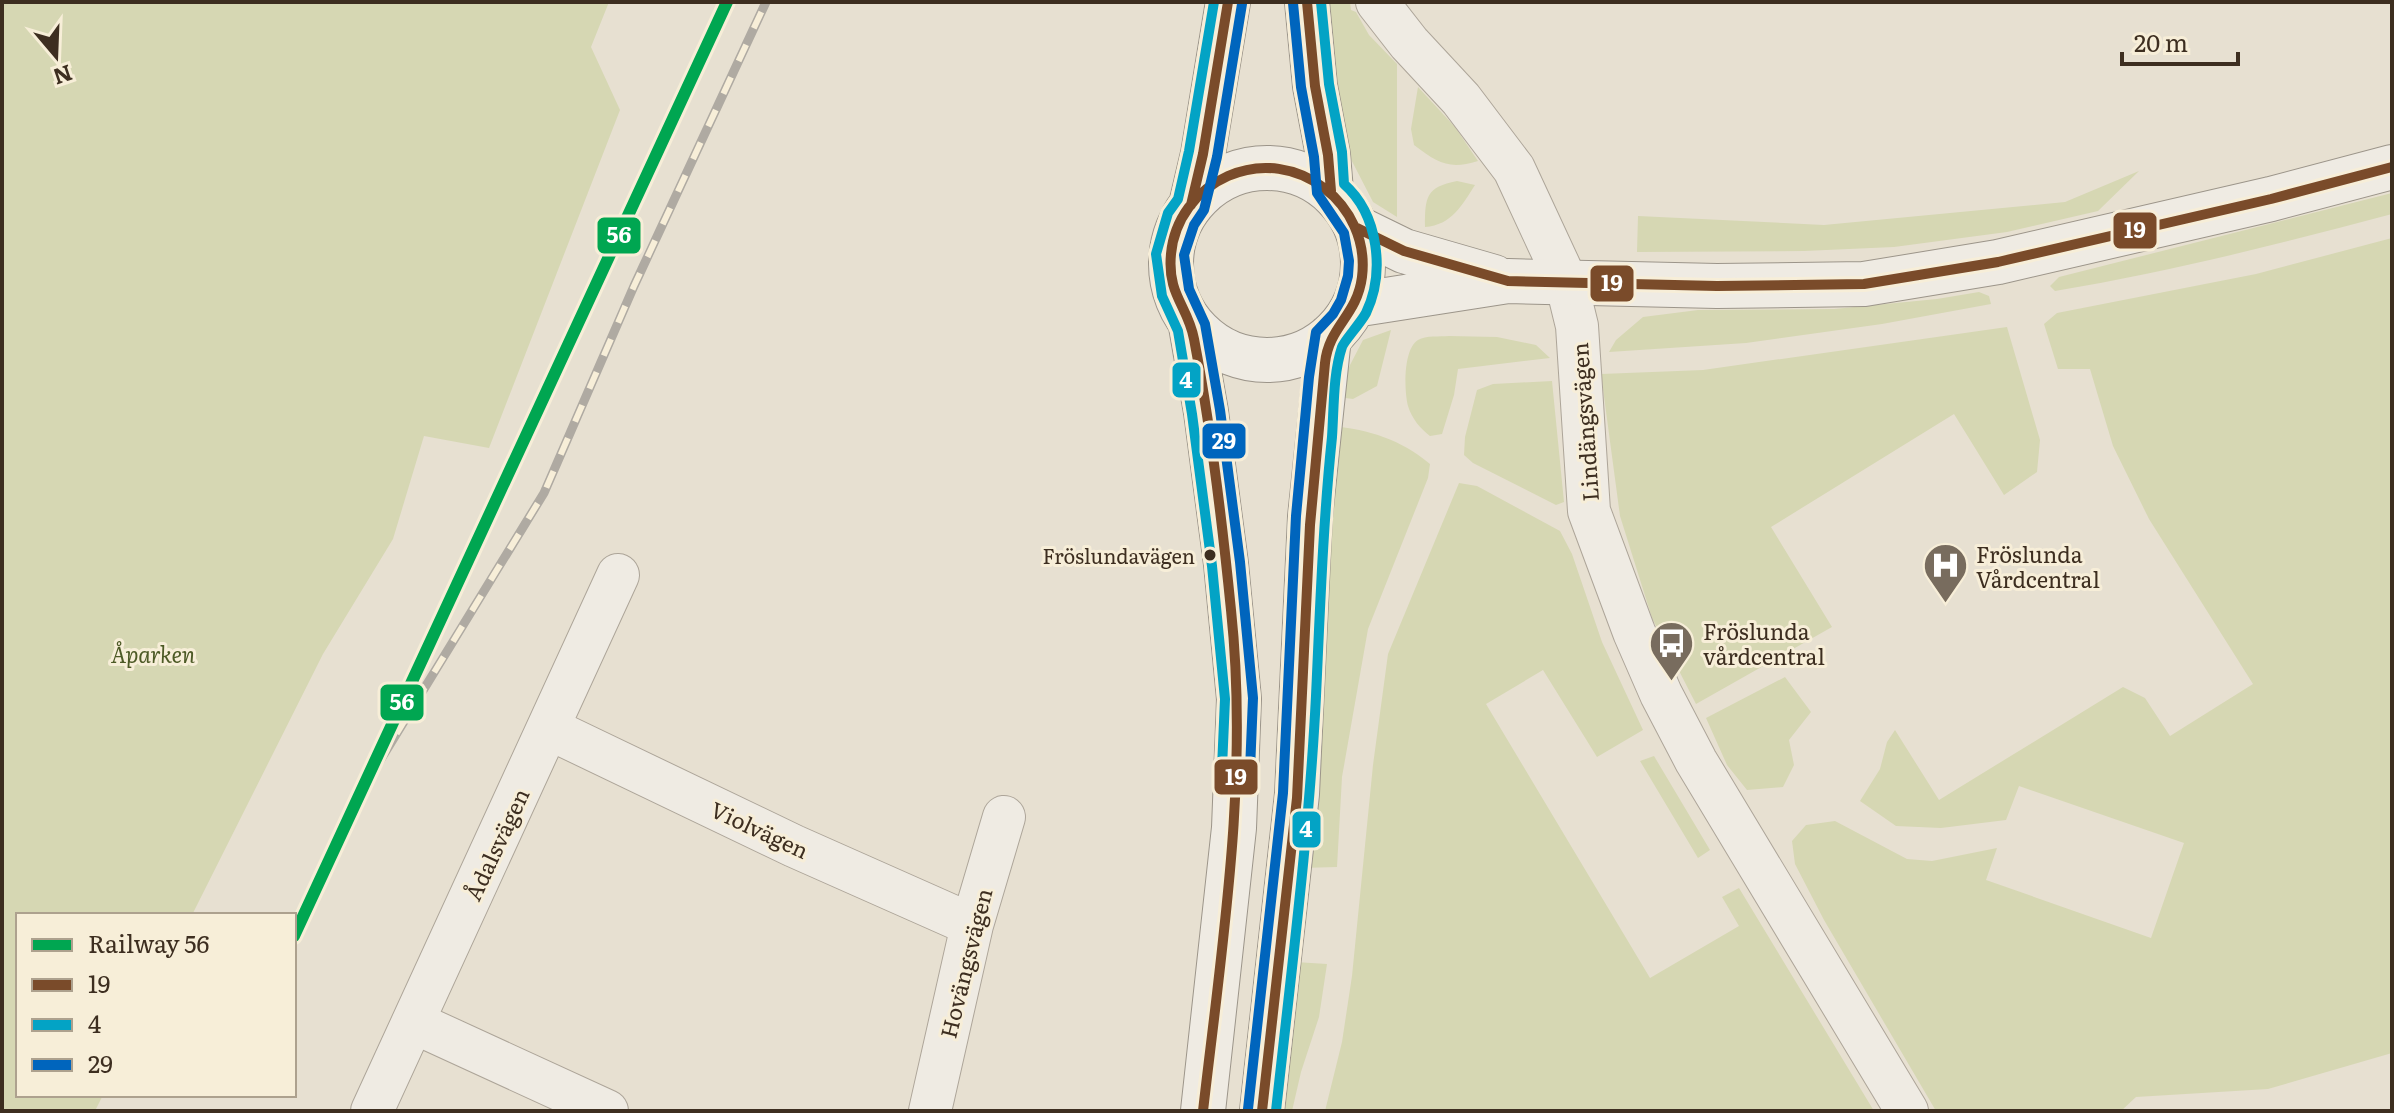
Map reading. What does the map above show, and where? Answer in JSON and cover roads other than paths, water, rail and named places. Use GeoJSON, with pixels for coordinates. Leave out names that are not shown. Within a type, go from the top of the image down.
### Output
{"type":"FeatureCollection","features":[{"type":"Feature","properties":{"kind":"main road"},"geometry":{"type":"LineString","coordinates":[[1191,205],[1203,154],[1228,2]]}},
{"type":"Feature","properties":{"kind":"main road"},"geometry":{"type":"LineString","coordinates":[[1307,2],[1315,86],[1328,155],[1331,191]]}},
{"type":"Feature","properties":{"kind":"main road"},"geometry":{"type":"LineString","coordinates":[[1191,326],[1207,341],[1225,351],[1265,361],[1303,353],[1342,321],[1508,281],[1717,286],[1864,284],[1998,262],[2271,199],[2392,167]]}},
{"type":"Feature","properties":{"kind":"main road"},"geometry":{"type":"LineString","coordinates":[[1203,1111],[1234,828],[1239,699],[1226,564],[1206,412],[1191,326],[1175,292],[1170,254],[1181,218],[1191,205],[1208,188],[1237,172],[1254,169],[1295,172],[1314,179],[1331,191],[1341,200],[1357,228],[1363,260],[1362,278],[1342,321],[1310,517],[1297,794],[1262,1111]]}},
{"type":"Feature","properties":{"kind":"main road"},"geometry":{"type":"LineString","coordinates":[[1357,228],[1404,251],[1508,281]]}},
{"type":"Feature","properties":{"kind":"street","name":"Lindängsvägen"},"geometry":{"type":"LineString","coordinates":[[1377,2],[1409,43],[1461,99],[1514,169],[1566,281],[1577,326],[1589,511],[1634,632],[1661,694],[1696,761],[1907,1111]]}},
{"type":"Feature","properties":{"kind":"street","name":"Ådalsvägen"},"geometry":{"type":"LineString","coordinates":[[372,1111],[550,729],[618,575]]}},
{"type":"Feature","properties":{"kind":"street","name":"Violvägen"},"geometry":{"type":"LineString","coordinates":[[550,729],[794,846],[972,925]]}},
{"type":"Feature","properties":{"kind":"street","name":"Hovängsvägen"},"geometry":{"type":"LineString","coordinates":[[930,1111],[972,925],[1004,817]]}},
{"type":"Feature","properties":{"kind":"street"},"geometry":{"type":"LineString","coordinates":[[413,1022],[607,1111]]}},
{"type":"Feature","properties":{"kind":"railway"},"geometry":{"type":"LineString","coordinates":[[359,795],[544,493],[634,286],[766,2]]}},
{"type":"Feature","properties":{"kind":"rail line","name":"56"},"geometry":{"type":"LineString","coordinates":[[296,932],[727,2]]}},
{"type":"Feature","properties":{"kind":"place","name":"Fröslundavägen"},"geometry":{"type":"Point","coordinates":[1210,555]}},
{"type":"Feature","properties":{"kind":"place","name":"Fröslunda Vårdcentral"},"geometry":{"type":"Point","coordinates":[1945,605]}},
{"type":"Feature","properties":{"kind":"place","name":"Fröslunda vårdcentral"},"geometry":{"type":"Point","coordinates":[1672,682]}},
{"type":"Feature","properties":{"kind":"park label","name":"Åparken"},"geometry":{"type":"Point","coordinates":[153,653]}}]}
